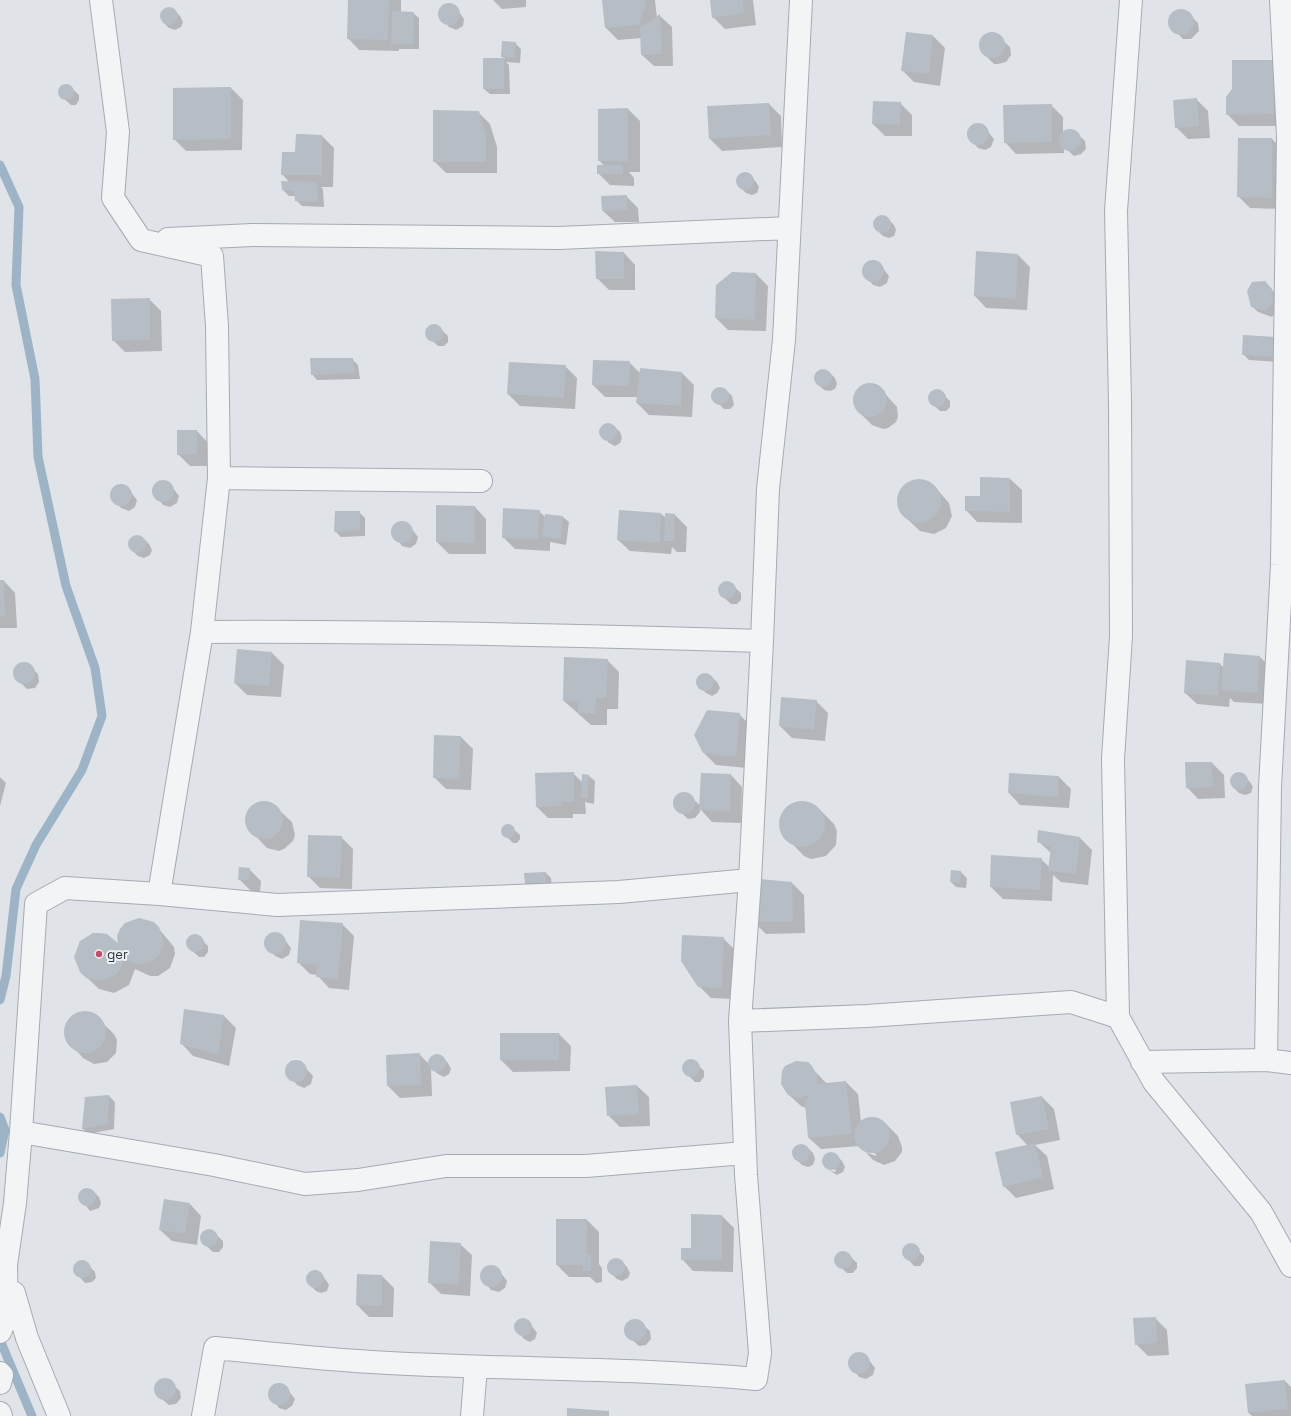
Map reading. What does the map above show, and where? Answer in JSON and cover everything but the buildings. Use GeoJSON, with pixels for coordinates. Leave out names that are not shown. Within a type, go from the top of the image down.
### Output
{"type":"FeatureCollection","features":[{"type":"Feature","properties":{"kind":"street"},"geometry":{"type":"LineString","coordinates":[[101,0],[118,132],[113,198],[141,240],[212,256],[217,326],[218,478],[202,632],[159,894]]}},
{"type":"Feature","properties":{"kind":"street"},"geometry":{"type":"LineString","coordinates":[[203,1416],[215,1348],[371,1362],[476,1367],[682,1372],[756,1379],[760,1353],[745,1152],[740,1021],[750,880],[768,489],[784,340],[801,0]]}},
{"type":"Feature","properties":{"kind":"street"},"geometry":{"type":"LineString","coordinates":[[1130,0],[1116,211],[1120,410],[1121,636],[1113,760],[1118,1017],[1154,1082],[1261,1212],[1291,1266]]}},
{"type":"Feature","properties":{"kind":"street"},"geometry":{"type":"LineString","coordinates":[[1266,1060],[1270,787],[1282,565],[1288,136],[1281,0]]}},
{"type":"Feature","properties":{"kind":"street"},"geometry":{"type":"LineString","coordinates":[[141,240],[252,235],[559,238],[789,228]]}},
{"type":"Feature","properties":{"kind":"street"},"geometry":{"type":"LineString","coordinates":[[218,478],[481,481]]}},
{"type":"Feature","properties":{"kind":"street"},"geometry":{"type":"LineString","coordinates":[[202,632],[554,634],[762,641]]}},
{"type":"Feature","properties":{"kind":"street"},"geometry":{"type":"LineString","coordinates":[[0,1332],[7,1316],[6,1265],[15,1203],[22,1132],[36,904],[65,888],[159,894],[277,905],[619,892],[750,880]]}},
{"type":"Feature","properties":{"kind":"street"},"geometry":{"type":"LineString","coordinates":[[740,1021],[874,1016],[1071,1002],[1118,1017]]}},
{"type":"Feature","properties":{"kind":"street"},"geometry":{"type":"LineString","coordinates":[[1142,1062],[1266,1060],[1291,1063]]}},
{"type":"Feature","properties":{"kind":"street"},"geometry":{"type":"LineString","coordinates":[[22,1132],[214,1165],[305,1184],[358,1180],[446,1166],[586,1166],[745,1152]]}},
{"type":"Feature","properties":{"kind":"street"},"geometry":{"type":"LineString","coordinates":[[6,1265],[27,1338],[59,1416]]}},
{"type":"Feature","properties":{"kind":"street"},"geometry":{"type":"LineString","coordinates":[[472,1416],[476,1367]]}},
{"type":"Feature","properties":{"kind":"street"},"geometry":{"type":"LineString","coordinates":[[0,1372],[2,1374],[0,1383]]}},
{"type":"Feature","properties":{"kind":"waterway"},"geometry":{"type":"LineString","coordinates":[[0,165],[19,207],[16,285],[35,379],[38,457],[66,586],[95,668],[102,716],[82,770],[36,845],[16,889],[6,976],[0,1000]]}},
{"type":"Feature","properties":{"kind":"waterway"},"geometry":{"type":"LineString","coordinates":[[0,1117],[5,1130],[0,1153]]}},
{"type":"Feature","properties":{"kind":"waterway"},"geometry":{"type":"LineString","coordinates":[[0,1340],[32,1416]]}},
{"type":"Feature","properties":{"kind":"place","name":"ger"},"geometry":{"type":"Point","coordinates":[99,954]}}]}
